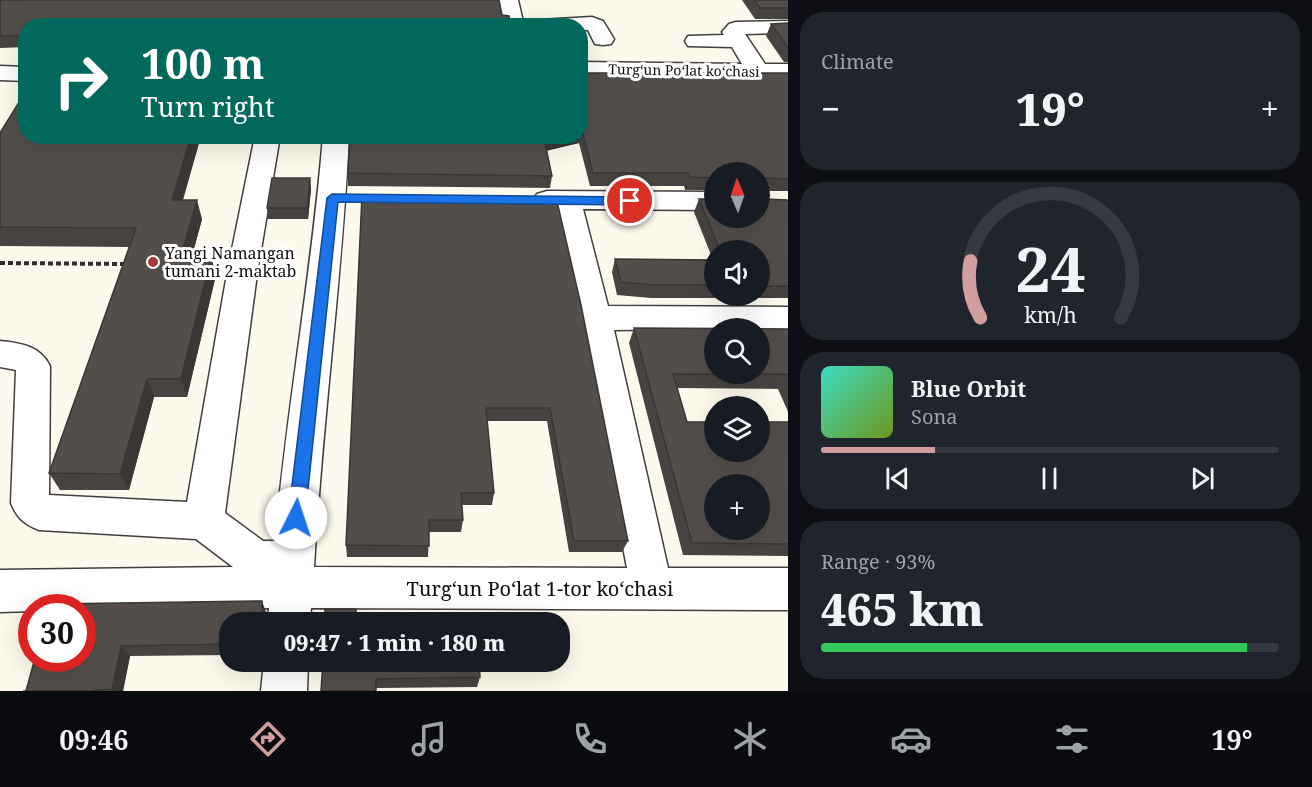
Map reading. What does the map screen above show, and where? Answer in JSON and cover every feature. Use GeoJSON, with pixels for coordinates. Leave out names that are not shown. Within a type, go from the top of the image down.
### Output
{"type":"FeatureCollection","features":[{"type":"Feature","properties":{"kind":"street"},"geometry":{"type":"LineString","coordinates":[[508,0],[512,18]]}},
{"type":"Feature","properties":{"kind":"street"},"geometry":{"type":"LineString","coordinates":[[588,22],[597,25],[603,39]]}},
{"type":"Feature","properties":{"kind":"street"},"geometry":{"type":"LineString","coordinates":[[758,71],[733,32],[736,28],[788,27]]}},
{"type":"Feature","properties":{"kind":"street"},"geometry":{"type":"LineString","coordinates":[[696,41],[738,41]]}},
{"type":"Feature","properties":{"kind":"street","name":"Turgʻun Poʻlat koʻchasi"},"geometry":{"type":"LineString","coordinates":[[588,69],[788,71]]}},
{"type":"Feature","properties":{"kind":"street"},"geometry":{"type":"LineString","coordinates":[[0,73],[18,74]]}},
{"type":"Feature","properties":{"kind":"street"},"geometry":{"type":"LineString","coordinates":[[204,521],[242,274],[266,144]]}},
{"type":"Feature","properties":{"kind":"street"},"geometry":{"type":"LineString","coordinates":[[291,590],[300,474],[344,198],[337,144]]}},
{"type":"Feature","properties":{"kind":"street"},"geometry":{"type":"LineString","coordinates":[[520,200],[704,201]]}},
{"type":"Feature","properties":{"kind":"street"},"geometry":{"type":"LineString","coordinates":[[567,201],[595,318],[652,589]]}},
{"type":"Feature","properties":{"kind":"street"},"geometry":{"type":"LineString","coordinates":[[595,318],[788,319]]}},
{"type":"Feature","properties":{"kind":"street"},"geometry":{"type":"LineString","coordinates":[[0,354],[26,358],[33,366],[30,503],[39,512],[204,521],[291,590]]}},
{"type":"Feature","properties":{"kind":"street","name":"Turgʻun Poʻlat 1-tor koʻchasi"},"geometry":{"type":"LineString","coordinates":[[291,590],[788,589]]}},
{"type":"Feature","properties":{"kind":"street"},"geometry":{"type":"LineString","coordinates":[[0,591],[291,590]]}},
{"type":"Feature","properties":{"kind":"street"},"geometry":{"type":"LineString","coordinates":[[284,691],[285,672]]}},
{"type":"Feature","properties":{"kind":"path"},"geometry":{"type":"LineString","coordinates":[[0,263],[129,264]]}},
{"type":"Feature","properties":{"kind":"building"},"geometry":{"type":"Polygon","coordinates":[[[0,0],[499,0],[502,15],[509,18],[18,18],[18,35],[0,36],[0,0]]]}},
{"type":"Feature","properties":{"kind":"building"},"geometry":{"type":"Polygon","coordinates":[[[754,0],[788,0],[788,8],[760,8],[754,0]]]}},
{"type":"Feature","properties":{"kind":"building"},"geometry":{"type":"Polygon","coordinates":[[[788,23],[788,48],[771,24],[788,23]]]}},
{"type":"Feature","properties":{"kind":"building"},"geometry":{"type":"Polygon","coordinates":[[[588,73],[788,73],[788,179],[770,178],[770,162],[704,162],[704,178],[690,177],[688,173],[593,173],[586,144],[588,144],[588,73]]]}},
{"type":"Feature","properties":{"kind":"building"},"geometry":{"type":"Polygon","coordinates":[[[18,104],[18,144],[189,144],[172,200],[197,200],[181,256],[211,257],[181,379],[147,379],[120,474],[49,473],[136,228],[0,227],[0,133],[18,104]]]}},
{"type":"Feature","properties":{"kind":"building"},"geometry":{"type":"Polygon","coordinates":[[[350,144],[545,144],[552,176],[348,173],[350,144]]]}},
{"type":"Feature","properties":{"kind":"building"},"geometry":{"type":"Polygon","coordinates":[[[272,178],[310,178],[307,208],[267,208],[272,178]]]}},
{"type":"Feature","properties":{"kind":"building"},"geometry":{"type":"Polygon","coordinates":[[[362,195],[556,197],[581,305],[628,541],[574,541],[550,408],[486,408],[494,493],[461,493],[463,520],[429,520],[429,546],[346,545],[362,195]]]}},
{"type":"Feature","properties":{"kind":"building"},"geometry":{"type":"Polygon","coordinates":[[[699,199],[704,199],[704,211],[699,199]]]}},
{"type":"Feature","properties":{"kind":"building"},"geometry":{"type":"Polygon","coordinates":[[[770,199],[788,200],[788,286],[770,286],[770,240],[716,240],[711,228],[770,228],[770,199]]]}},
{"type":"Feature","properties":{"kind":"building"},"geometry":{"type":"Polygon","coordinates":[[[615,259],[704,260],[704,285],[621,282],[615,259]]]}},
{"type":"Feature","properties":{"kind":"building"},"geometry":{"type":"Polygon","coordinates":[[[634,328],[704,329],[704,374],[673,374],[687,422],[704,422],[704,462],[770,462],[770,422],[788,422],[788,544],[692,543],[634,328]]]}},
{"type":"Feature","properties":{"kind":"building"},"geometry":{"type":"Polygon","coordinates":[[[770,329],[788,329],[788,376],[770,374],[770,329]]]}},
{"type":"Feature","properties":{"kind":"building"},"geometry":{"type":"Polygon","coordinates":[[[262,601],[262,612],[219,612],[219,644],[121,646],[112,689],[26,691],[31,672],[96,672],[96,603],[262,601]]]}},
{"type":"Feature","properties":{"kind":"building"},"geometry":{"type":"Polygon","coordinates":[[[325,609],[356,609],[356,612],[325,612],[325,609]]]}},
{"type":"Feature","properties":{"kind":"building"},"geometry":{"type":"Polygon","coordinates":[[[322,672],[480,672],[480,677],[376,679],[376,691],[321,691],[322,672]]]}},
{"type":"Feature","properties":{"kind":"place","name":"Yangi Namangan tumani 2-maktab"},"geometry":{"type":"Point","coordinates":[153,262]}},
{"type":"Feature","properties":{"kind":"route"},"geometry":{"type":"LineString","coordinates":[[296,518],[332,198],[630,201]]}}]}
